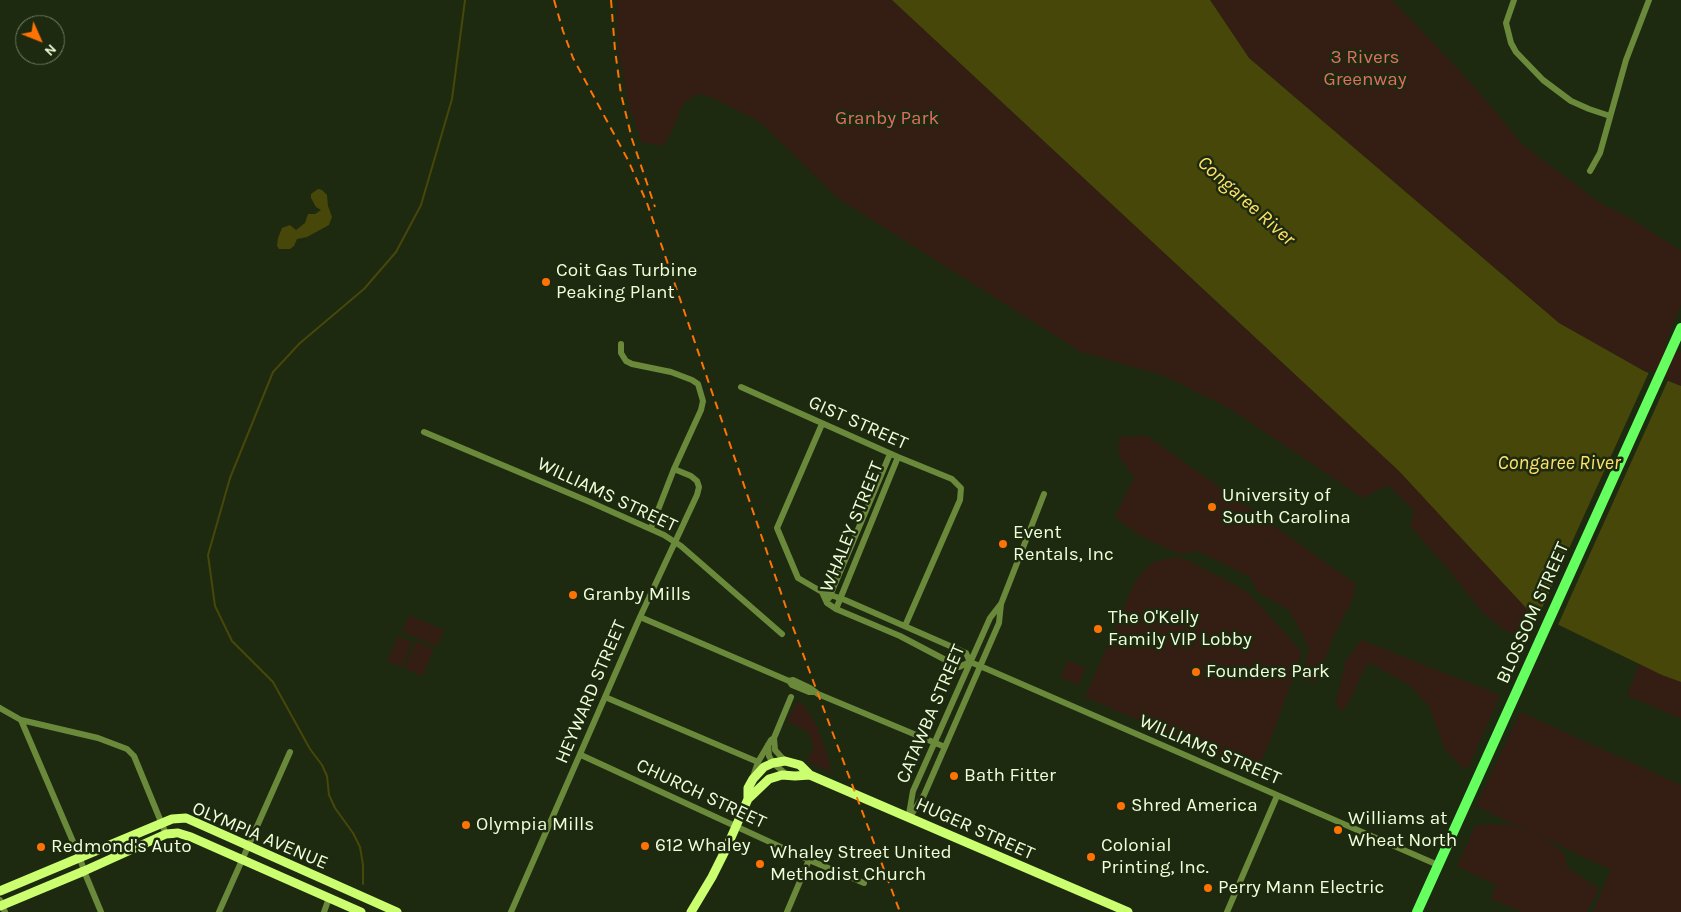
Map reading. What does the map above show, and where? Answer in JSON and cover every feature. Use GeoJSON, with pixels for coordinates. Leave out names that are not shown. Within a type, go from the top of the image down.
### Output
{"type":"FeatureCollection","features":[{"type":"Feature","properties":{"kind":"main road","name":"BLOSSOM STREET"},"geometry":{"type":"LineString","coordinates":[[1418,912],[1681,328]]}},
{"type":"Feature","properties":{"kind":"main road"},"geometry":{"type":"LineString","coordinates":[[691,912],[720,863],[748,798],[748,788],[759,770],[773,763],[785,761],[800,765],[810,775]]}},
{"type":"Feature","properties":{"kind":"main road"},"geometry":{"type":"LineString","coordinates":[[748,798],[769,778],[787,775],[810,775]]}},
{"type":"Feature","properties":{"kind":"main road","name":"HUGER STREET"},"geometry":{"type":"LineString","coordinates":[[810,775],[1128,912]]}},
{"type":"Feature","properties":{"kind":"main road","name":"OLYMPIA AVENUE"},"geometry":{"type":"LineString","coordinates":[[0,891],[172,819],[186,818],[397,912]]}},
{"type":"Feature","properties":{"kind":"main road","name":"OLYMPIA AVENUE"},"geometry":{"type":"LineString","coordinates":[[2,906],[166,834],[178,833],[361,912]]}},
{"type":"Feature","properties":{"kind":"street"},"geometry":{"type":"LineString","coordinates":[[1514,0],[1506,23],[1510,43],[1516,52],[1543,80],[1571,101],[1610,116]]}},
{"type":"Feature","properties":{"kind":"street"},"geometry":{"type":"LineString","coordinates":[[1590,170],[1600,153],[1631,43],[1649,0]]}},
{"type":"Feature","properties":{"kind":"street"},"geometry":{"type":"LineString","coordinates":[[621,344],[620,353],[626,361],[670,372],[692,380],[698,384],[703,401],[701,410],[650,528]]}},
{"type":"Feature","properties":{"kind":"street","name":"GIST STREET"},"geometry":{"type":"LineString","coordinates":[[741,387],[898,458],[952,479],[961,488],[960,500],[905,626]]}},
{"type":"Feature","properties":{"kind":"street","name":"WILLIAMS STREET"},"geometry":{"type":"LineString","coordinates":[[822,424],[777,528],[798,578],[822,592],[841,598],[966,653],[970,662]]}},
{"type":"Feature","properties":{"kind":"street","name":"WILLIAMS STREET"},"geometry":{"type":"LineString","coordinates":[[424,432],[650,528],[676,542],[782,634]]}},
{"type":"Feature","properties":{"kind":"street","name":"WHALEY STREET"},"geometry":{"type":"LineString","coordinates":[[827,603],[890,454]]}},
{"type":"Feature","properties":{"kind":"street","name":"WHALEY STREET"},"geometry":{"type":"LineString","coordinates":[[836,609],[898,458]]}},
{"type":"Feature","properties":{"kind":"street","name":"HEYWARD STREET"},"geometry":{"type":"LineString","coordinates":[[512,912],[640,617],[690,512],[699,487],[697,481],[691,476],[674,469]]}},
{"type":"Feature","properties":{"kind":"street","name":"CATAWBA STREET"},"geometry":{"type":"LineString","coordinates":[[909,818],[924,795],[999,622],[1001,604],[1044,494]]}},
{"type":"Feature","properties":{"kind":"street"},"geometry":{"type":"LineString","coordinates":[[822,592],[827,603]]}},
{"type":"Feature","properties":{"kind":"street","name":"WILLIAMS STREET"},"geometry":{"type":"LineString","coordinates":[[827,603],[836,609],[900,636],[959,666],[970,662],[980,666],[1438,865]]}},
{"type":"Feature","properties":{"kind":"street","name":"CATAWBA STREET"},"geometry":{"type":"LineString","coordinates":[[909,818],[913,791],[934,742],[990,618],[1001,604]]}},
{"type":"Feature","properties":{"kind":"street"},"geometry":{"type":"LineString","coordinates":[[640,617],[789,681],[793,680],[814,692],[945,747]]}},
{"type":"Feature","properties":{"kind":"street"},"geometry":{"type":"LineString","coordinates":[[606,697],[758,762]]}},
{"type":"Feature","properties":{"kind":"street"},"geometry":{"type":"LineString","coordinates":[[753,779],[758,762],[774,738],[791,697]]}},
{"type":"Feature","properties":{"kind":"street"},"geometry":{"type":"LineString","coordinates":[[0,708],[21,720],[98,738],[127,749],[134,756],[166,834]]}},
{"type":"Feature","properties":{"kind":"street"},"geometry":{"type":"LineString","coordinates":[[21,720],[101,912]]}},
{"type":"Feature","properties":{"kind":"street"},"geometry":{"type":"LineString","coordinates":[[774,738],[775,750],[785,761]]}},
{"type":"Feature","properties":{"kind":"street"},"geometry":{"type":"LineString","coordinates":[[768,745],[773,763],[787,775]]}},
{"type":"Feature","properties":{"kind":"street"},"geometry":{"type":"LineString","coordinates":[[219,912],[290,752]]}},
{"type":"Feature","properties":{"kind":"street","name":"CHURCH STREET"},"geometry":{"type":"LineString","coordinates":[[581,755],[736,827],[864,883]]}},
{"type":"Feature","properties":{"kind":"street"},"geometry":{"type":"LineString","coordinates":[[1227,912],[1278,796]]}},
{"type":"Feature","properties":{"kind":"street"},"geometry":{"type":"LineString","coordinates":[[787,912],[809,860]]}},
{"type":"Feature","properties":{"kind":"street"},"geometry":{"type":"LineString","coordinates":[[324,912],[329,898]]}},
{"type":"Feature","properties":{"kind":"green space","name":"Granby Park"},"geometry":{"type":"Polygon","coordinates":[[[616,0],[892,0],[1399,471],[1528,610],[1537,614],[1525,639],[1503,629],[1483,613],[1410,526],[1414,511],[1388,485],[1363,498],[1227,407],[1162,375],[1081,352],[839,199],[760,122],[709,96],[697,94],[684,103],[668,139],[662,146],[641,142],[632,113],[630,113],[618,47],[616,0]]]}},
{"type":"Feature","properties":{"kind":"green space","name":"3 Rivers Greenway"},"geometry":{"type":"Polygon","coordinates":[[[1210,0],[1392,0],[1473,85],[1523,145],[1592,197],[1627,216],[1681,251],[1681,305],[1664,346],[1681,352],[1681,386],[1644,371],[1559,323],[1249,58],[1210,0]]]}},
{"type":"Feature","properties":{"kind":"green space"},"geometry":{"type":"Polygon","coordinates":[[[1147,436],[1356,584],[1352,600],[1334,635],[1316,683],[1300,678],[1309,650],[1288,609],[1257,592],[1250,577],[1198,551],[1179,554],[1142,537],[1115,517],[1134,477],[1119,457],[1119,437],[1147,436]]]}},
{"type":"Feature","properties":{"kind":"green space","name":"Founders Park"},"geometry":{"type":"Polygon","coordinates":[[[1176,557],[1183,558],[1248,592],[1302,652],[1275,728],[1257,771],[1085,697],[1137,579],[1154,562],[1176,557]]]}},
{"type":"Feature","properties":{"kind":"green space"},"geometry":{"type":"Polygon","coordinates":[[[409,615],[444,630],[437,646],[402,632],[409,615]]]}},
{"type":"Feature","properties":{"kind":"green space"},"geometry":{"type":"Polygon","coordinates":[[[398,636],[412,642],[402,667],[387,661],[398,636]]]}},
{"type":"Feature","properties":{"kind":"green space"},"geometry":{"type":"Polygon","coordinates":[[[1361,640],[1500,695],[1468,769],[1461,766],[1445,749],[1429,706],[1409,685],[1368,662],[1347,706],[1340,711],[1336,704],[1345,662],[1361,640]]]}},
{"type":"Feature","properties":{"kind":"green space"},"geometry":{"type":"Polygon","coordinates":[[[416,641],[434,649],[422,676],[404,668],[416,641]]]}},
{"type":"Feature","properties":{"kind":"green space"},"geometry":{"type":"Polygon","coordinates":[[[1068,660],[1086,668],[1078,685],[1060,677],[1068,660]]]}},
{"type":"Feature","properties":{"kind":"green space"},"geometry":{"type":"Polygon","coordinates":[[[1639,664],[1681,682],[1681,719],[1627,695],[1639,664]]]}},
{"type":"Feature","properties":{"kind":"green space"},"geometry":{"type":"Polygon","coordinates":[[[797,701],[806,708],[816,724],[829,760],[831,772],[807,761],[814,748],[808,732],[787,721],[797,701]]]}},
{"type":"Feature","properties":{"kind":"green space"},"geometry":{"type":"Polygon","coordinates":[[[1520,712],[1681,785],[1681,912],[1593,912],[1611,870],[1538,835],[1564,852],[1567,867],[1599,889],[1587,912],[1522,912],[1491,899],[1496,885],[1457,866],[1475,826],[1491,824],[1511,825],[1531,833],[1476,806],[1520,712]]]}},
{"type":"Feature","properties":{"kind":"water","name":"Congaree River"},"geometry":{"type":"Polygon","coordinates":[[[892,0],[1210,0],[1249,58],[1559,323],[1644,371],[1681,386],[1681,682],[1662,675],[1528,610],[1399,471],[892,0]]]}},
{"type":"Feature","properties":{"kind":"water"},"geometry":{"type":"Polygon","coordinates":[[[318,189],[327,195],[332,217],[329,225],[307,237],[297,239],[294,246],[290,249],[279,249],[277,246],[278,238],[282,228],[290,225],[296,230],[305,223],[308,214],[315,214],[321,210],[316,207],[311,198],[311,194],[318,189]]]}},
{"type":"Feature","properties":{"kind":"pier"},"geometry":{"type":"Polygon","coordinates":[[[1650,370],[1669,378],[1557,627],[1538,617],[1650,370]]]}},
{"type":"Feature","properties":{"kind":"waterway"},"geometry":{"type":"LineString","coordinates":[[363,884],[363,865],[360,847],[353,833],[335,808],[329,795],[327,776],[322,765],[310,749],[273,682],[232,641],[215,606],[208,555],[230,478],[273,372],[300,343],[364,289],[396,252],[421,205],[452,99],[465,0]]}},
{"type":"Feature","properties":{"kind":"railway"},"geometry":{"type":"LineString","coordinates":[[554,0],[573,58],[628,160],[647,203],[791,622],[900,912]]}},
{"type":"Feature","properties":{"kind":"railway"},"geometry":{"type":"LineString","coordinates":[[611,0],[621,94],[632,139],[655,207]]}},
{"type":"Feature","properties":{"kind":"place","name":"Coit Gas Turbine Peaking Plant"},"geometry":{"type":"Point","coordinates":[546,282]}},
{"type":"Feature","properties":{"kind":"place","name":"University of South Carolina"},"geometry":{"type":"Point","coordinates":[1212,507]}},
{"type":"Feature","properties":{"kind":"place","name":"Event Rentals, Inc"},"geometry":{"type":"Point","coordinates":[1003,544]}},
{"type":"Feature","properties":{"kind":"place","name":"Granby Mills"},"geometry":{"type":"Point","coordinates":[573,595]}},
{"type":"Feature","properties":{"kind":"place","name":"The O'Kelly Family VIP Lobby"},"geometry":{"type":"Point","coordinates":[1098,629]}},
{"type":"Feature","properties":{"kind":"place","name":"Founders Park"},"geometry":{"type":"Point","coordinates":[1196,672]}},
{"type":"Feature","properties":{"kind":"place","name":"Bath Fitter"},"geometry":{"type":"Point","coordinates":[954,776]}},
{"type":"Feature","properties":{"kind":"place","name":"Shred America"},"geometry":{"type":"Point","coordinates":[1121,806]}},
{"type":"Feature","properties":{"kind":"place","name":"Olympia Mills"},"geometry":{"type":"Point","coordinates":[466,825]}},
{"type":"Feature","properties":{"kind":"place","name":"Williams at Wheat North"},"geometry":{"type":"Point","coordinates":[1338,830]}},
{"type":"Feature","properties":{"kind":"place","name":"612 Whaley"},"geometry":{"type":"Point","coordinates":[645,846]}},
{"type":"Feature","properties":{"kind":"place","name":"Redmond's Auto"},"geometry":{"type":"Point","coordinates":[41,847]}},
{"type":"Feature","properties":{"kind":"place","name":"Colonial Printing, Inc."},"geometry":{"type":"Point","coordinates":[1091,857]}},
{"type":"Feature","properties":{"kind":"place","name":"Whaley Street United Methodist Church"},"geometry":{"type":"Point","coordinates":[760,864]}},
{"type":"Feature","properties":{"kind":"place","name":"Perry Mann Electric"},"geometry":{"type":"Point","coordinates":[1208,888]}}]}
